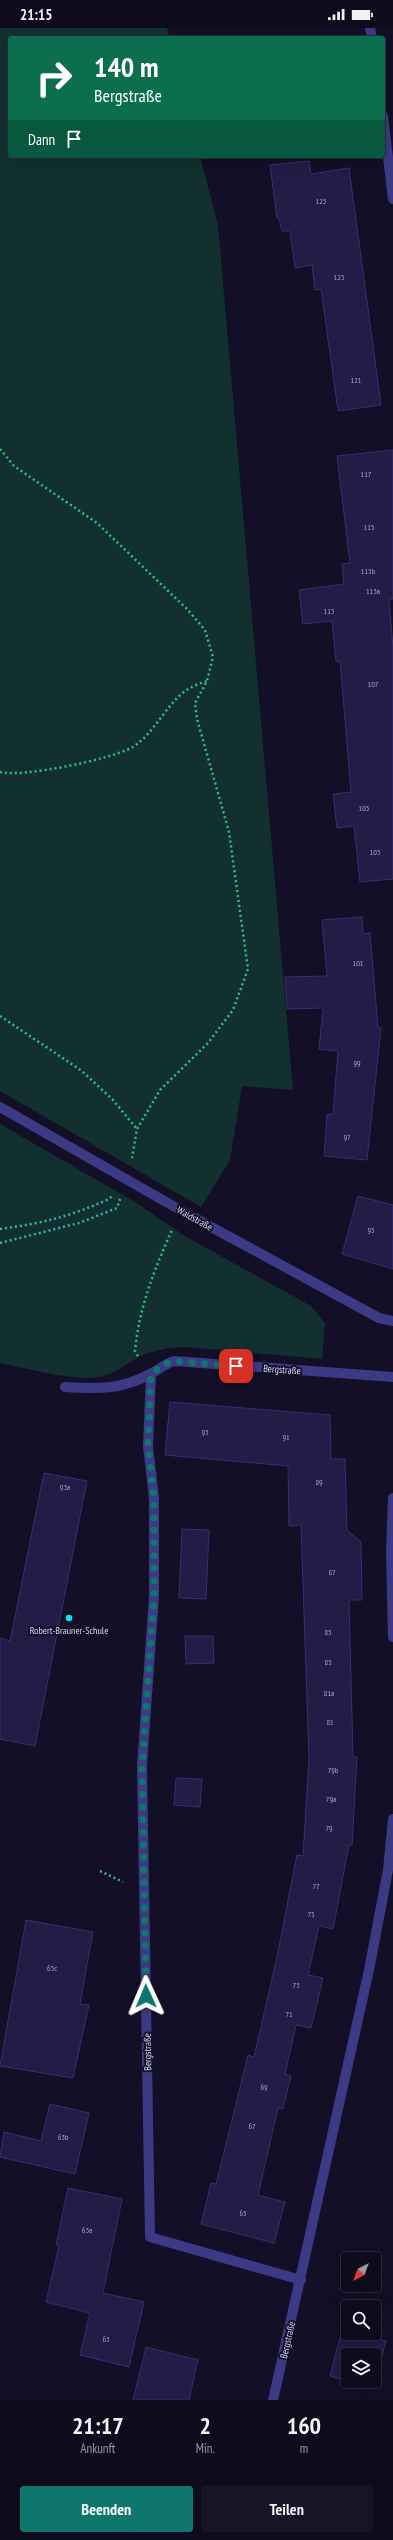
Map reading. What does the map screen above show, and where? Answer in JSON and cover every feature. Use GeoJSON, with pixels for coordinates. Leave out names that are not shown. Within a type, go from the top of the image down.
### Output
{"type":"FeatureCollection","features":[{"type":"Feature","properties":{"kind":"street"},"geometry":{"type":"LineString","coordinates":[[385,133],[393,199]]}},
{"type":"Feature","properties":{"kind":"street","name":"Waldstraße"},"geometry":{"type":"LineString","coordinates":[[0,1107],[180,1210],[379,1318],[393,1321]]}},
{"type":"Feature","properties":{"kind":"street","name":"Bergstraße"},"geometry":{"type":"LineString","coordinates":[[65,1387],[105,1389],[151,1374],[164,1364],[174,1361],[393,1377]]}},
{"type":"Feature","properties":{"kind":"street","name":"Bergstraße"},"geometry":{"type":"LineString","coordinates":[[151,1374],[148,1446],[154,1498],[154,1596],[142,1766],[150,2237],[301,2280]]}},
{"type":"Feature","properties":{"kind":"street"},"geometry":{"type":"LineString","coordinates":[[393,1498],[391,1552],[393,1637]]}},
{"type":"Feature","properties":{"kind":"street","name":"Bergstraße"},"geometry":{"type":"LineString","coordinates":[[273,2400],[369,1970],[388,1870],[393,1819]]}},
{"type":"Feature","properties":{"kind":"path"},"geometry":{"type":"LineString","coordinates":[[0,449],[14,466],[97,523],[187,608],[205,630],[213,657],[207,681],[195,703],[197,719],[229,832],[248,969],[233,1010],[208,1043],[160,1090],[138,1129],[127,1180],[117,1208],[79,1223],[0,1243]]}},
{"type":"Feature","properties":{"kind":"path"},"geometry":{"type":"LineString","coordinates":[[0,772],[8,774],[51,768],[108,757],[133,746],[155,727],[189,688],[207,681]]}},
{"type":"Feature","properties":{"kind":"path"},"geometry":{"type":"LineString","coordinates":[[0,1016],[82,1071],[113,1100],[138,1129]]}},
{"type":"Feature","properties":{"kind":"path"},"geometry":{"type":"LineString","coordinates":[[0,1229],[39,1224],[74,1215],[109,1199],[127,1180]]}},
{"type":"Feature","properties":{"kind":"path"},"geometry":{"type":"LineString","coordinates":[[151,1374],[135,1351],[138,1324],[151,1278],[180,1210]]}},
{"type":"Feature","properties":{"kind":"green space"},"geometry":{"type":"Polygon","coordinates":[[[0,28],[167,28],[169,36],[8,36],[8,158],[201,158],[218,225],[293,1090],[242,1086],[230,1160],[201,1207],[0,1091],[0,28]]]}},
{"type":"Feature","properties":{"kind":"green space"},"geometry":{"type":"Polygon","coordinates":[[[0,1124],[135,1202],[183,1235],[311,1306],[325,1323],[322,1359],[187,1347],[162,1349],[135,1359],[113,1373],[94,1378],[81,1378],[52,1374],[0,1363],[0,1124]]]}},
{"type":"Feature","properties":{"kind":"building"},"geometry":{"type":"Polygon","coordinates":[[[309,161],[311,174],[349,168],[381,405],[338,411],[321,289],[315,290],[312,265],[295,268],[290,231],[282,231],[279,218],[277,218],[270,165],[309,161]]]}},
{"type":"Feature","properties":{"kind":"building"},"geometry":{"type":"Polygon","coordinates":[[[393,450],[393,599],[389,599],[393,648],[393,879],[360,882],[354,826],[337,828],[333,794],[351,792],[340,661],[336,662],[332,621],[303,624],[299,590],[344,584],[342,564],[350,563],[337,456],[393,450]]]}},
{"type":"Feature","properties":{"kind":"building"},"geometry":{"type":"Polygon","coordinates":[[[362,917],[363,934],[370,933],[378,1028],[381,1028],[367,1160],[324,1156],[327,1114],[333,1114],[338,1051],[319,1049],[323,1008],[287,1009],[285,977],[327,976],[322,920],[362,917]]]}},
{"type":"Feature","properties":{"kind":"building"},"geometry":{"type":"Polygon","coordinates":[[[358,1196],[393,1205],[393,1269],[342,1254],[358,1196]]]}},
{"type":"Feature","properties":{"kind":"building"},"geometry":{"type":"Polygon","coordinates":[[[170,1402],[330,1415],[331,1459],[345,1459],[347,1530],[361,1542],[362,1600],[349,1600],[353,1757],[357,1757],[352,1845],[349,1845],[333,1929],[319,1926],[308,1975],[323,1978],[311,2028],[296,2025],[285,2074],[291,2076],[283,2109],[278,2108],[258,2195],[285,2202],[274,2243],[201,2224],[211,2183],[216,2184],[248,2055],[254,2057],[277,1957],[297,1855],[303,1856],[309,1759],[301,1525],[289,1526],[288,1466],[165,1455],[170,1402]]]}},
{"type":"Feature","properties":{"kind":"building"},"geometry":{"type":"Polygon","coordinates":[[[44,1473],[87,1481],[35,1746],[0,1739],[0,1638],[10,1641],[44,1473]]]}},
{"type":"Feature","properties":{"kind":"building"},"geometry":{"type":"Polygon","coordinates":[[[182,1529],[209,1530],[206,1599],[179,1598],[182,1529]]]}},
{"type":"Feature","properties":{"kind":"building"},"geometry":{"type":"Polygon","coordinates":[[[185,1636],[213,1636],[214,1663],[186,1664],[185,1636]]]}},
{"type":"Feature","properties":{"kind":"building"},"geometry":{"type":"Polygon","coordinates":[[[176,1778],[202,1779],[200,1807],[174,1805],[176,1778]]]}},
{"type":"Feature","properties":{"kind":"building"},"geometry":{"type":"Polygon","coordinates":[[[26,1920],[93,1932],[80,2004],[89,2005],[73,2078],[0,2066],[26,1920]]]}},
{"type":"Feature","properties":{"kind":"building"},"geometry":{"type":"Polygon","coordinates":[[[50,2104],[89,2113],[75,2174],[0,2157],[4,2132],[41,2141],[50,2104]]]}},
{"type":"Feature","properties":{"kind":"building"},"geometry":{"type":"Polygon","coordinates":[[[68,2188],[122,2199],[103,2293],[144,2302],[129,2367],[80,2355],[90,2313],[46,2302],[59,2246],[56,2245],[68,2188]]]}},
{"type":"Feature","properties":{"kind":"building"},"geometry":{"type":"Polygon","coordinates":[[[341,2334],[341,2340],[386,2341],[381,2359],[381,2348],[341,2348],[341,2379],[330,2376],[341,2334]]]}},
{"type":"Feature","properties":{"kind":"building"},"geometry":{"type":"Polygon","coordinates":[[[146,2347],[198,2360],[189,2400],[133,2400],[146,2347]]]}},
{"type":"Feature","properties":{"kind":"place","name":"Robert-Brauner-Schule"},"geometry":{"type":"Point","coordinates":[69,1618]}},
{"type":"Feature","properties":{"kind":"route"},"geometry":{"type":"LineString","coordinates":[[146,1996],[142,1766],[154,1596],[154,1498],[148,1446],[151,1374],[164,1364],[174,1361],[236,1366]]}}]}
